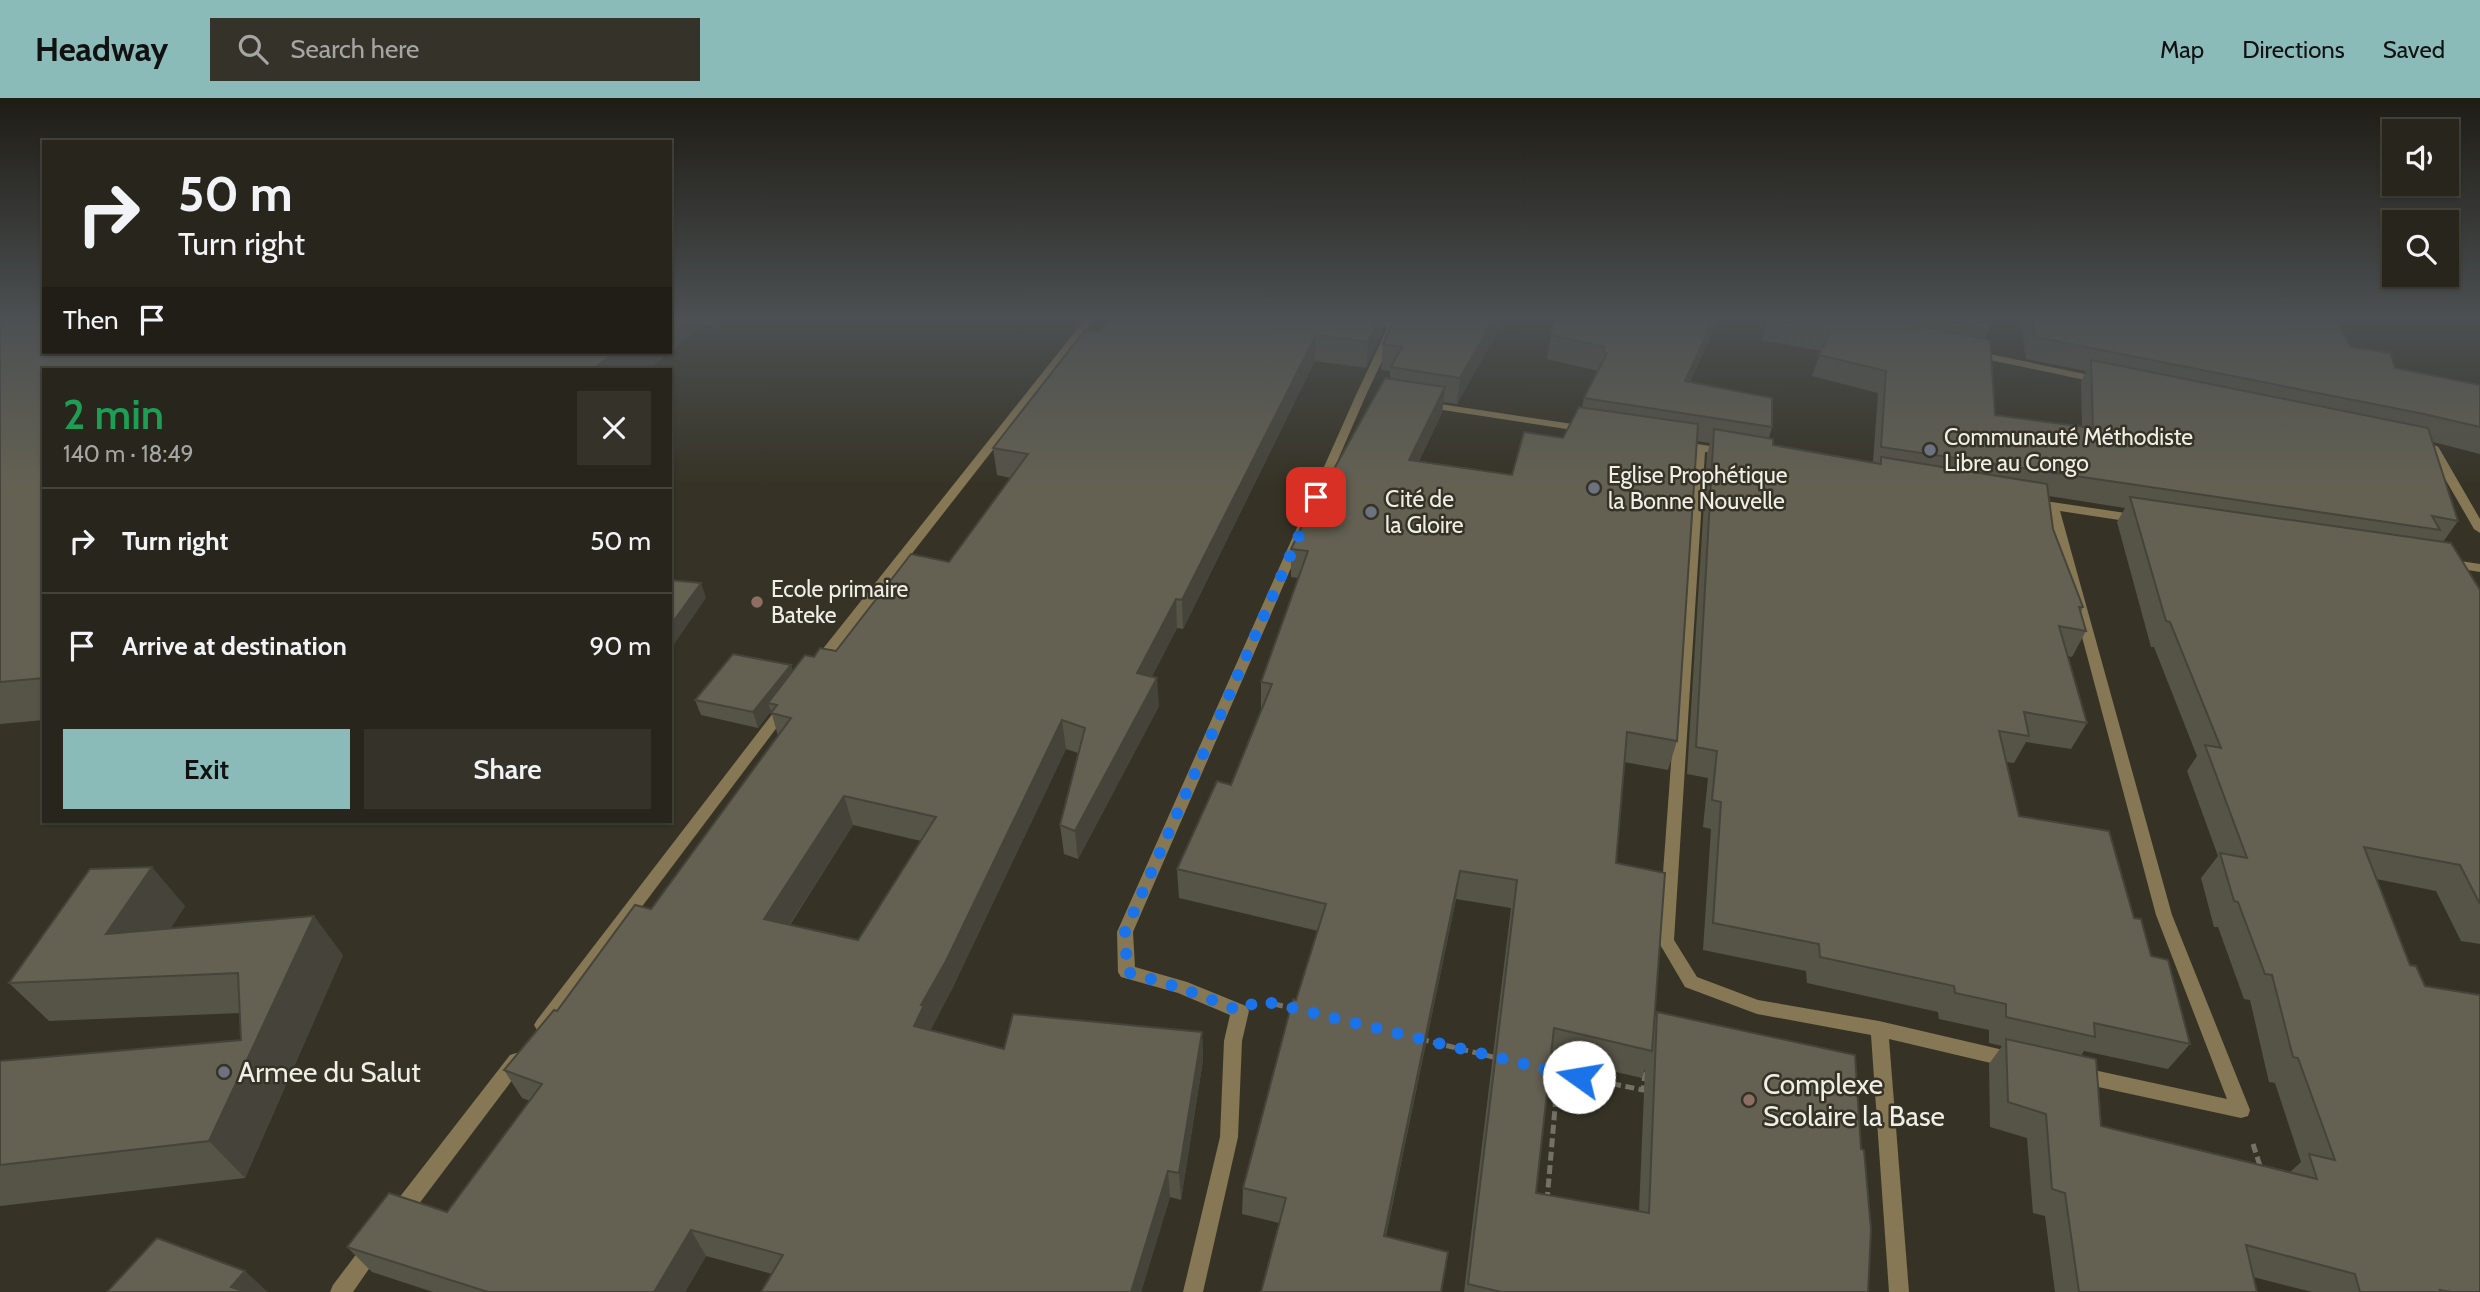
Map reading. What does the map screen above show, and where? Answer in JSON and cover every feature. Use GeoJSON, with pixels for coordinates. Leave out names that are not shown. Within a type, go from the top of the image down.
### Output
{"type":"FeatureCollection","features":[{"type":"Feature","properties":{"kind":"street"},"geometry":{"type":"LineString","coordinates":[[808,677],[1047,374]]}},
{"type":"Feature","properties":{"kind":"street"},"geometry":{"type":"LineString","coordinates":[[1193,1292],[1229,1137],[1233,1041],[1240,1011],[1181,988],[1127,972],[1125,932],[1375,374]]}},
{"type":"Feature","properties":{"kind":"street"},"geometry":{"type":"LineString","coordinates":[[2069,374],[2109,382]]}},
{"type":"Feature","properties":{"kind":"street"},"geometry":{"type":"LineString","coordinates":[[1415,403],[1605,432]]}},
{"type":"Feature","properties":{"kind":"street"},"geometry":{"type":"LineString","coordinates":[[1659,441],[1739,454]]}},
{"type":"Feature","properties":{"kind":"street"},"geometry":{"type":"LineString","coordinates":[[2406,443],[2433,448],[2480,529]]}},
{"type":"Feature","properties":{"kind":"street"},"geometry":{"type":"LineString","coordinates":[[1700,447],[1666,941],[1691,982],[1757,1007],[1879,1029],[2026,1063]]}},
{"type":"Feature","properties":{"kind":"street"},"geometry":{"type":"LineString","coordinates":[[2026,502],[2149,520]]}},
{"type":"Feature","properties":{"kind":"street"},"geometry":{"type":"LineString","coordinates":[[2053,506],[2164,915],[2241,1110]]}},
{"type":"Feature","properties":{"kind":"street"},"geometry":{"type":"LineString","coordinates":[[2439,562],[2480,568]]}},
{"type":"Feature","properties":{"kind":"street"},"geometry":{"type":"LineString","coordinates":[[340,1292],[792,699]]}},
{"type":"Feature","properties":{"kind":"street"},"geometry":{"type":"LineString","coordinates":[[1879,1029],[1899,1292]]}},
{"type":"Feature","properties":{"kind":"street"},"geometry":{"type":"LineString","coordinates":[[2065,1072],[2241,1110]]}},
{"type":"Feature","properties":{"kind":"path"},"geometry":{"type":"LineString","coordinates":[[1240,1011],[1259,1000],[1311,1013]]}},
{"type":"Feature","properties":{"kind":"path"},"geometry":{"type":"LineString","coordinates":[[1415,1038],[1506,1060]]}},
{"type":"Feature","properties":{"kind":"path"},"geometry":{"type":"LineString","coordinates":[[1532,1066],[1643,1090],[1647,1052]]}},
{"type":"Feature","properties":{"kind":"path"},"geometry":{"type":"LineString","coordinates":[[1544,1215],[1552,1163],[1558,1073]]}},
{"type":"Feature","properties":{"kind":"path"},"geometry":{"type":"LineString","coordinates":[[2241,1110],[2263,1173]]}},
{"type":"Feature","properties":{"kind":"building"},"geometry":{"type":"Polygon","coordinates":[[[0,374],[42,374],[42,678],[0,682],[0,374]]]}},
{"type":"Feature","properties":{"kind":"building"},"geometry":{"type":"Polygon","coordinates":[[[1051,374],[1296,374],[1182,600],[1176,599],[1137,673],[1157,678],[1075,831],[1060,825],[1085,728],[1062,720],[946,961],[921,1005],[924,1005],[914,1026],[1004,1049],[1013,1014],[1202,1032],[1179,1173],[1168,1171],[1131,1292],[761,1292],[783,1255],[691,1230],[654,1292],[488,1292],[347,1247],[389,1193],[447,1212],[542,1084],[504,1070],[554,1010],[557,1011],[635,905],[651,909],[791,718],[771,713],[777,705],[768,703],[805,655],[814,657],[820,648],[836,651],[911,554],[949,562],[1028,454],[993,448],[1051,374]],[[844,796],[764,919],[858,940],[936,817],[844,796]]]}},
{"type":"Feature","properties":{"kind":"building"},"geometry":{"type":"Polygon","coordinates":[[[1433,374],[1462,374],[1460,378],[1433,374]]]}},
{"type":"Feature","properties":{"kind":"building"},"geometry":{"type":"Polygon","coordinates":[[[1596,374],[1688,374],[1685,381],[1772,398],[1772,427],[1584,398],[1596,374]]]}},
{"type":"Feature","properties":{"kind":"building"},"geometry":{"type":"Polygon","coordinates":[[[1886,374],[1992,374],[1995,415],[2093,428],[2091,374],[2159,374],[2428,428],[2458,521],[2432,516],[2440,530],[1881,447],[1886,374]]]}},
{"type":"Feature","properties":{"kind":"building"},"geometry":{"type":"Polygon","coordinates":[[[2221,374],[2424,374],[2480,385],[2480,427],[2221,374]]]}},
{"type":"Feature","properties":{"kind":"building"},"geometry":{"type":"Polygon","coordinates":[[[1385,378],[1445,387],[1409,460],[1512,475],[1524,432],[1563,438],[1579,407],[1698,424],[1677,741],[1627,732],[1616,863],[1665,873],[1652,1051],[1554,1028],[1536,1193],[1649,1213],[1657,1012],[1855,1055],[1861,1149],[1864,1150],[1871,1230],[1868,1292],[1501,1292],[1468,1284],[1517,880],[1460,871],[1384,1236],[1448,1252],[1441,1292],[1261,1292],[1286,1198],[1243,1188],[1293,999],[1296,1000],[1326,904],[1177,869],[1217,781],[1231,785],[1272,684],[1261,682],[1308,551],[1291,549],[1385,378]]]}},
{"type":"Feature","properties":{"kind":"building"},"geometry":{"type":"Polygon","coordinates":[[[1714,429],[1773,439],[1773,445],[1881,464],[1881,457],[2047,484],[2053,529],[2083,607],[2079,607],[2086,631],[2059,626],[2087,723],[2024,712],[2029,736],[1999,731],[2019,816],[2109,831],[2134,918],[2141,919],[2151,956],[2168,960],[2190,1044],[2094,1023],[2095,1037],[2006,1017],[2006,1004],[1955,993],[1954,986],[1820,957],[1819,944],[1713,923],[1721,802],[1712,800],[1717,751],[1696,747],[1714,429]]]}},
{"type":"Feature","properties":{"kind":"building"},"geometry":{"type":"Polygon","coordinates":[[[2130,497],[2451,543],[2480,590],[2480,904],[2460,865],[2364,847],[2410,965],[2416,966],[2425,986],[2480,995],[2480,1292],[2360,1292],[2355,1274],[2246,1245],[2257,1292],[2079,1292],[2065,1193],[2052,1189],[2046,1114],[2008,1102],[2006,1039],[2096,1059],[2101,1126],[2317,1179],[2309,1154],[2335,1160],[2298,1058],[2293,1057],[2272,975],[2265,974],[2238,902],[2234,901],[2220,853],[2247,858],[2205,745],[2221,748],[2170,622],[2166,621],[2130,497]]]}},
{"type":"Feature","properties":{"kind":"building"},"geometry":{"type":"Polygon","coordinates":[[[672,580],[701,583],[672,623],[672,580]]]}},
{"type":"Feature","properties":{"kind":"building"},"geometry":{"type":"Polygon","coordinates":[[[733,654],[791,665],[753,712],[695,700],[733,654]]]}},
{"type":"Feature","properties":{"kind":"building"},"geometry":{"type":"Polygon","coordinates":[[[152,867],[106,934],[314,916],[209,1141],[0,1165],[0,1061],[241,1040],[238,973],[9,983],[90,869],[152,867]]]}},
{"type":"Feature","properties":{"kind":"building"},"geometry":{"type":"Polygon","coordinates":[[[157,1238],[245,1271],[231,1287],[246,1292],[107,1292],[157,1238]]]}},
{"type":"Feature","properties":{"kind":"place","name":"Communauté Méthodiste Libre au Congo"},"geometry":{"type":"Point","coordinates":[1930,450]}},
{"type":"Feature","properties":{"kind":"place","name":"Eglise Prophétique la Bonne Nouvelle"},"geometry":{"type":"Point","coordinates":[1594,488]}},
{"type":"Feature","properties":{"kind":"place","name":"Cité de la Gloire"},"geometry":{"type":"Point","coordinates":[1371,512]}},
{"type":"Feature","properties":{"kind":"place","name":"Ecole primaire Bateke"},"geometry":{"type":"Point","coordinates":[757,602]}},
{"type":"Feature","properties":{"kind":"place","name":"Armee du Salut"},"geometry":{"type":"Point","coordinates":[224,1072]}},
{"type":"Feature","properties":{"kind":"place","name":"Complexe Scolaire la Base"},"geometry":{"type":"Point","coordinates":[1749,1100]}},
{"type":"Feature","properties":{"kind":"route"},"geometry":{"type":"LineString","coordinates":[[1316,497],[1125,932],[1127,972],[1181,988],[1240,1011],[1259,1000],[1579,1077]]}}]}
